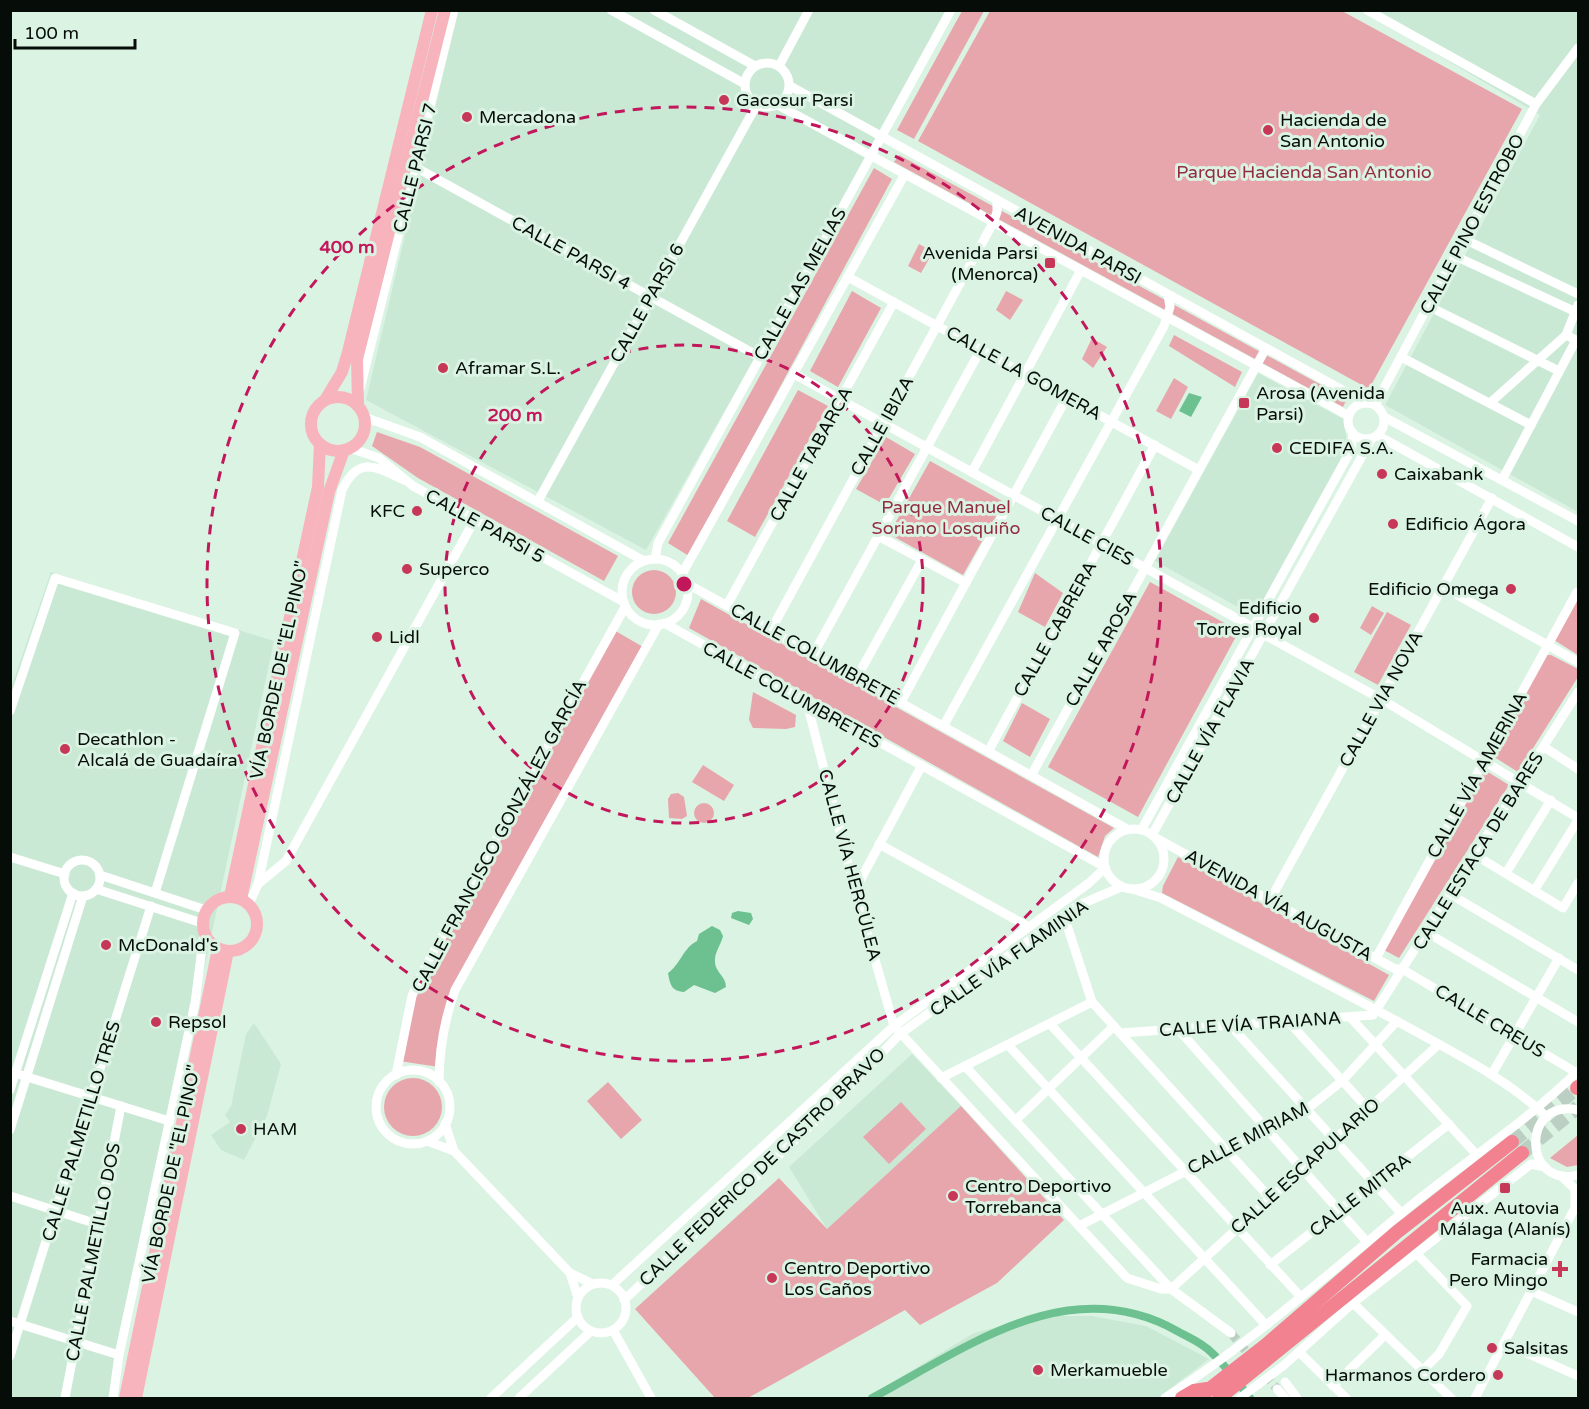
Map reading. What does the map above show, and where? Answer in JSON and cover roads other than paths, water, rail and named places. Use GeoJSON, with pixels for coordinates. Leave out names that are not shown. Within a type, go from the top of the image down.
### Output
{"type":"FeatureCollection","features":[{"type":"Feature","properties":{"kind":"highway"},"geometry":{"type":"LineString","coordinates":[[1198,1398],[1218,1394],[1397,1232],[1512,1142]]}},
{"type":"Feature","properties":{"kind":"highway"},"geometry":{"type":"LineString","coordinates":[[1270,1349],[1375,1270],[1522,1153]]}},
{"type":"Feature","properties":{"kind":"highway"},"geometry":{"type":"LineString","coordinates":[[1182,1398],[1194,1391],[1218,1394]]}},
{"type":"Feature","properties":{"kind":"main road"},"geometry":{"type":"LineString","coordinates":[[432,10],[348,352],[342,372],[325,400],[313,412],[311,420],[314,437],[327,448],[347,449],[362,435],[364,417],[358,400],[357,359],[445,10]]}},
{"type":"Feature","properties":{"kind":"main road"},"geometry":{"type":"LineString","coordinates":[[325,400],[342,397],[358,400]]}},
{"type":"Feature","properties":{"kind":"main road","name":"VÍA BORDE DE \"EL PINO\""},"geometry":{"type":"LineString","coordinates":[[240,900],[318,487],[320,444]]}},
{"type":"Feature","properties":{"kind":"main road","name":"VÍA BORDE DE \"EL PINO\""},"geometry":{"type":"LineString","coordinates":[[240,900],[329,492],[347,449]]}},
{"type":"Feature","properties":{"kind":"main road"},"geometry":{"type":"LineString","coordinates":[[216,900],[240,900],[257,920],[253,938],[241,949],[223,950],[212,945],[203,927],[206,910],[216,900]]}},
{"type":"Feature","properties":{"kind":"main road","name":"VÍA BORDE DE \"EL PINO\""},"geometry":{"type":"LineString","coordinates":[[125,1398],[223,950]]}},
{"type":"Feature","properties":{"kind":"main road","name":"VÍA BORDE DE \"EL PINO\""},"geometry":{"type":"LineString","coordinates":[[135,1398],[223,950]]}},
{"type":"Feature","properties":{"kind":"street","name":"CALLE PARSI 7"},"geometry":{"type":"LineString","coordinates":[[358,400],[454,10]]}},
{"type":"Feature","properties":{"kind":"street"},"geometry":{"type":"LineString","coordinates":[[610,10],[745,84]]}},
{"type":"Feature","properties":{"kind":"street"},"geometry":{"type":"LineString","coordinates":[[654,10],[755,66]]}},
{"type":"Feature","properties":{"kind":"street"},"geometry":{"type":"LineString","coordinates":[[779,66],[809,10]]}},
{"type":"Feature","properties":{"kind":"street","name":"CALLE LAS MELIAS"},"geometry":{"type":"LineString","coordinates":[[655,559],[658,543],[951,10]]}},
{"type":"Feature","properties":{"kind":"street"},"geometry":{"type":"LineString","coordinates":[[1367,10],[1536,104]]}},
{"type":"Feature","properties":{"kind":"street","name":"CALLE PINO ESTROBO"},"geometry":{"type":"LineString","coordinates":[[1370,404],[1401,357],[1536,104],[1578,48]]}},
{"type":"Feature","properties":{"kind":"street"},"geometry":{"type":"LineString","coordinates":[[767,63],[779,66],[787,75],[790,86],[788,93],[778,105],[764,107],[757,105],[748,96],[745,84],[750,71],[755,66],[767,63]]}},
{"type":"Feature","properties":{"kind":"street","name":"AVENIDA PARSI"},"geometry":{"type":"LineString","coordinates":[[790,86],[1370,404]]}},
{"type":"Feature","properties":{"kind":"street","name":"CALLE PARSI 6"},"geometry":{"type":"LineString","coordinates":[[538,501],[757,105]]}},
{"type":"Feature","properties":{"kind":"street","name":"AVENIDA PARSI"},"geometry":{"type":"LineString","coordinates":[[778,105],[1349,416]]}},
{"type":"Feature","properties":{"kind":"street","name":"CALLE PARSI 4"},"geometry":{"type":"LineString","coordinates":[[415,167],[760,357]]}},
{"type":"Feature","properties":{"kind":"street"},"geometry":{"type":"LineString","coordinates":[[684,578],[675,566],[655,559],[644,561],[629,572],[624,580],[624,604],[639,621],[661,624],[673,619],[685,603],[684,578],[905,174]]}},
{"type":"Feature","properties":{"kind":"street"},"geometry":{"type":"LineString","coordinates":[[993,223],[997,212],[996,200]]}},
{"type":"Feature","properties":{"kind":"street","name":"CALLE IBIZA"},"geometry":{"type":"LineString","coordinates":[[771,630],[993,223]]}},
{"type":"Feature","properties":{"kind":"street"},"geometry":{"type":"LineString","coordinates":[[1464,239],[1578,294]]}},
{"type":"Feature","properties":{"kind":"street"},"geometry":{"type":"LineString","coordinates":[[1455,256],[1577,309],[1566,334],[1490,403]]}},
{"type":"Feature","properties":{"kind":"street"},"geometry":{"type":"LineString","coordinates":[[972,472],[1081,270]]}},
{"type":"Feature","properties":{"kind":"street","name":"CALLE LA GOMERA"},"geometry":{"type":"LineString","coordinates":[[848,277],[1199,470]]}},
{"type":"Feature","properties":{"kind":"street"},"geometry":{"type":"LineString","coordinates":[[944,725],[1168,318],[1168,295]]}},
{"type":"Feature","properties":{"kind":"street","name":"CALLE TABARCA"},"geometry":{"type":"LineString","coordinates":[[727,605],[894,302]]}},
{"type":"Feature","properties":{"kind":"street"},"geometry":{"type":"LineString","coordinates":[[1428,306],[1559,371]]}},
{"type":"Feature","properties":{"kind":"street"},"geometry":{"type":"LineString","coordinates":[[1502,480],[1576,340],[1566,334]]}},
{"type":"Feature","properties":{"kind":"street","name":"CALLE AROSA"},"geometry":{"type":"LineString","coordinates":[[1032,774],[1266,348]]}},
{"type":"Feature","properties":{"kind":"street"},"geometry":{"type":"LineString","coordinates":[[814,653],[981,349]]}},
{"type":"Feature","properties":{"kind":"street"},"geometry":{"type":"LineString","coordinates":[[1401,357],[1531,425]]}},
{"type":"Feature","properties":{"kind":"street","name":"CALLE CIES"},"geometry":{"type":"LineString","coordinates":[[794,374],[1254,628]]}},
{"type":"Feature","properties":{"kind":"street"},"geometry":{"type":"LineString","coordinates":[[901,702],[1068,397]]}},
{"type":"Feature","properties":{"kind":"street"},"geometry":{"type":"LineString","coordinates":[[1578,521],[1384,417],[1370,404],[1355,407],[1349,416],[1353,433],[1362,438],[1375,436],[1578,547]]}},
{"type":"Feature","properties":{"kind":"street"},"geometry":{"type":"LineString","coordinates":[[364,417],[420,437],[644,561]]}},
{"type":"Feature","properties":{"kind":"street"},"geometry":{"type":"LineString","coordinates":[[1375,436],[1383,427],[1384,417]]}},
{"type":"Feature","properties":{"kind":"street","name":"CALLE VÍA FLAVIA"},"geometry":{"type":"LineString","coordinates":[[1142,830],[1352,450],[1353,433]]}},
{"type":"Feature","properties":{"kind":"street","name":"CALLE VÍA FLAVIA"},"geometry":{"type":"LineString","coordinates":[[1154,836],[1263,634],[1375,436]]}},
{"type":"Feature","properties":{"kind":"street","name":"CALLE CABRERA"},"geometry":{"type":"LineString","coordinates":[[989,750],[1155,445]]}},
{"type":"Feature","properties":{"kind":"street","name":"CALLE PARSI 5"},"geometry":{"type":"LineString","coordinates":[[347,449],[379,458],[392,467],[404,480],[624,604]]}},
{"type":"Feature","properties":{"kind":"street"},"geometry":{"type":"LineString","coordinates":[[258,884],[342,490],[350,476],[362,467],[376,467],[404,480]]}},
{"type":"Feature","properties":{"kind":"street","name":"CALLE VIA NOVA"},"geometry":{"type":"LineString","coordinates":[[1270,900],[1492,498]]}},
{"type":"Feature","properties":{"kind":"street"},"geometry":{"type":"LineString","coordinates":[[240,900],[286,861],[474,521]]}},
{"type":"Feature","properties":{"kind":"street"},"geometry":{"type":"LineString","coordinates":[[878,537],[966,583]]}},
{"type":"Feature","properties":{"kind":"street"},"geometry":{"type":"LineString","coordinates":[[857,677],[922,560]]}},
{"type":"Feature","properties":{"kind":"street"},"geometry":{"type":"LineString","coordinates":[[10,711],[55,578],[236,633],[155,893]]}},
{"type":"Feature","properties":{"kind":"street","name":"CALLE COLUMBRETE"},"geometry":{"type":"LineString","coordinates":[[684,578],[727,605],[1032,774],[1127,830]]}},
{"type":"Feature","properties":{"kind":"street"},"geometry":{"type":"LineString","coordinates":[[1443,587],[1578,662]]}},
{"type":"Feature","properties":{"kind":"street","name":"CALLE VÍA AMERINA"},"geometry":{"type":"LineString","coordinates":[[1376,958],[1577,592]]}},
{"type":"Feature","properties":{"kind":"street","name":"CALLE FRANCISCO GONZÁLEZ GARCÍA"},"geometry":{"type":"LineString","coordinates":[[396,1075],[412,996],[423,971],[624,604]]}},
{"type":"Feature","properties":{"kind":"street","name":"CALLE FRANCISCO GONZÁLEZ GARCÍA"},"geometry":{"type":"LineString","coordinates":[[439,1082],[439,1049],[445,1018],[455,990],[661,624]]}},
{"type":"Feature","properties":{"kind":"street","name":"CALLE COLUMBRETES"},"geometry":{"type":"LineString","coordinates":[[661,624],[1105,868]]}},
{"type":"Feature","properties":{"kind":"street"},"geometry":{"type":"LineString","coordinates":[[1263,634],[1381,699],[1551,800],[1578,819],[1534,891]]}},
{"type":"Feature","properties":{"kind":"street","name":"CALLE ESTACA DE BARES"},"geometry":{"type":"LineString","coordinates":[[1377,1009],[1578,692]]}},
{"type":"Feature","properties":{"kind":"street","name":"CALLE VÍA HERCÚLEA"},"geometry":{"type":"LineString","coordinates":[[807,704],[855,890],[894,1026]]}},
{"type":"Feature","properties":{"kind":"street"},"geometry":{"type":"LineString","coordinates":[[1569,708],[1578,714]]}},
{"type":"Feature","properties":{"kind":"street"},"geometry":{"type":"LineString","coordinates":[[1544,747],[1578,769]]}},
{"type":"Feature","properties":{"kind":"street"},"geometry":{"type":"LineString","coordinates":[[855,890],[921,767]]}},
{"type":"Feature","properties":{"kind":"street"},"geometry":{"type":"LineString","coordinates":[[1506,873],[1551,800]]}},
{"type":"Feature","properties":{"kind":"street"},"geometry":{"type":"LineString","coordinates":[[1132,889],[1149,885],[1161,872],[1164,854],[1154,836],[1142,830],[1127,830],[1110,840],[1106,849],[1105,868],[1111,879],[1121,886],[1161,898],[1377,1009],[1492,1074],[1547,1117]]}},
{"type":"Feature","properties":{"kind":"street","name":"AVENIDA VÍA AUGUSTA"},"geometry":{"type":"LineString","coordinates":[[1154,836],[1395,969],[1402,969]]}},
{"type":"Feature","properties":{"kind":"street"},"geometry":{"type":"LineString","coordinates":[[879,844],[1029,927]]}},
{"type":"Feature","properties":{"kind":"street"},"geometry":{"type":"LineString","coordinates":[[1475,855],[1563,908],[1578,884]]}},
{"type":"Feature","properties":{"kind":"street"},"geometry":{"type":"LineString","coordinates":[[10,857],[65,874]]}},
{"type":"Feature","properties":{"kind":"street"},"geometry":{"type":"LineString","coordinates":[[83,896],[73,893],[66,885],[65,874],[71,864],[82,860],[92,863],[100,876],[206,910]]}},
{"type":"Feature","properties":{"kind":"street","name":"CALLE VÍA FLAMINIA"},"geometry":{"type":"LineString","coordinates":[[612,1285],[894,1026],[1105,868]]}},
{"type":"Feature","properties":{"kind":"street"},"geometry":{"type":"LineString","coordinates":[[10,1130],[83,896],[96,889],[100,876]]}},
{"type":"Feature","properties":{"kind":"street","name":"CALLE VÍA FLAMINIA"},"geometry":{"type":"LineString","coordinates":[[900,1034],[1077,906],[1121,886]]}},
{"type":"Feature","properties":{"kind":"street"},"geometry":{"type":"LineString","coordinates":[[96,889],[151,906],[203,927],[195,1003],[119,1355],[113,1398]]}},
{"type":"Feature","properties":{"kind":"street"},"geometry":{"type":"LineString","coordinates":[[10,1090],[13,1073],[73,893]]}},
{"type":"Feature","properties":{"kind":"street"},"geometry":{"type":"LineString","coordinates":[[1450,894],[1578,970]]}},
{"type":"Feature","properties":{"kind":"street","name":"CALLE PALMETILLO TRES"},"geometry":{"type":"LineString","coordinates":[[10,1356],[151,906]]}},
{"type":"Feature","properties":{"kind":"street"},"geometry":{"type":"LineString","coordinates":[[1064,916],[1092,1002],[1270,1198]]}},
{"type":"Feature","properties":{"kind":"street"},"geometry":{"type":"LineString","coordinates":[[1426,932],[1578,1022]]}},
{"type":"Feature","properties":{"kind":"street"},"geometry":{"type":"LineString","coordinates":[[1492,1074],[1559,958]]}},
{"type":"Feature","properties":{"kind":"street","name":"CALLE CREUS"},"geometry":{"type":"LineString","coordinates":[[1402,969],[1578,1072]]}},
{"type":"Feature","properties":{"kind":"street"},"geometry":{"type":"LineString","coordinates":[[941,1078],[1092,1002]]}},
{"type":"Feature","properties":{"kind":"street","name":"CALLE VÍA TRAIANA"},"geometry":{"type":"LineString","coordinates":[[1117,1030],[1232,1026],[1350,1017],[1373,1015],[1377,1009]]}},
{"type":"Feature","properties":{"kind":"street"},"geometry":{"type":"LineString","coordinates":[[1350,1017],[1476,1154]]}},
{"type":"Feature","properties":{"kind":"street","name":"CALLE MIRIAM"},"geometry":{"type":"LineString","coordinates":[[1079,1226],[1307,1109],[1342,1080],[1397,1020]]}},
{"type":"Feature","properties":{"kind":"street"},"geometry":{"type":"LineString","coordinates":[[1288,1021],[1368,1109]]}},
{"type":"Feature","properties":{"kind":"street"},"geometry":{"type":"LineString","coordinates":[[1050,1024],[1300,1296]]}},
{"type":"Feature","properties":{"kind":"street"},"geometry":{"type":"LineString","coordinates":[[894,1026],[1127,1278],[1161,1289],[1171,1288]]}},
{"type":"Feature","properties":{"kind":"street"},"geometry":{"type":"LineString","coordinates":[[1232,1026],[1402,1214]]}},
{"type":"Feature","properties":{"kind":"street"},"geometry":{"type":"LineString","coordinates":[[1178,1029],[1367,1242]]}},
{"type":"Feature","properties":{"kind":"street"},"geometry":{"type":"LineString","coordinates":[[1016,1120],[1081,1057],[1117,1030]]}},
{"type":"Feature","properties":{"kind":"street","name":"CALLE FEDERICO DE CASTRO BRAVO"},"geometry":{"type":"LineString","coordinates":[[624,1300],[827,1110],[900,1034]]}},
{"type":"Feature","properties":{"kind":"street","name":"CALLE ESCAPULARIO"},"geometry":{"type":"LineString","coordinates":[[1171,1288],[1439,1044]]}},
{"type":"Feature","properties":{"kind":"street"},"geometry":{"type":"LineString","coordinates":[[1008,1045],[1265,1324]]}},
{"type":"Feature","properties":{"kind":"street"},"geometry":{"type":"LineString","coordinates":[[965,1066],[1171,1288],[1231,1333]]}},
{"type":"Feature","properties":{"kind":"street"},"geometry":{"type":"LineString","coordinates":[[446,1124],[438,1134],[427,1141],[409,1144],[398,1141],[380,1125],[376,1103],[386,1082],[396,1075],[418,1071],[439,1082],[446,1092],[449,1105],[446,1124],[454,1151]]}},
{"type":"Feature","properties":{"kind":"street"},"geometry":{"type":"LineString","coordinates":[[1165,1398],[1202,1374],[1254,1333],[1476,1154],[1537,1108],[1578,1072]]}},
{"type":"Feature","properties":{"kind":"street"},"geometry":{"type":"LineString","coordinates":[[13,1073],[169,1121]]}},
{"type":"Feature","properties":{"kind":"street","name":"CALLE PALMETILLO DOS"},"geometry":{"type":"LineString","coordinates":[[65,1398],[121,1106]]}},
{"type":"Feature","properties":{"kind":"street"},"geometry":{"type":"LineString","coordinates":[[1545,1167],[1538,1156],[1535,1143],[1538,1130],[1547,1117],[1562,1109],[1578,1110]]}},
{"type":"Feature","properties":{"kind":"street","name":"CALLE MITRA"},"geometry":{"type":"LineString","coordinates":[[1270,1265],[1449,1124]]}},
{"type":"Feature","properties":{"kind":"street"},"geometry":{"type":"LineString","coordinates":[[427,1141],[454,1151],[570,1273],[593,1284],[612,1285],[624,1300],[625,1314],[613,1330],[591,1331],[583,1325],[578,1317],[578,1298],[570,1273]]}},
{"type":"Feature","properties":{"kind":"street"},"geometry":{"type":"LineString","coordinates":[[1240,1398],[1283,1366],[1353,1303],[1531,1164],[1545,1167],[1559,1175],[1575,1189],[1576,1206],[1475,1398]]}},
{"type":"Feature","properties":{"kind":"street"},"geometry":{"type":"LineString","coordinates":[[1559,1175],[1578,1175]]}},
{"type":"Feature","properties":{"kind":"street"},"geometry":{"type":"LineString","coordinates":[[10,1196],[97,1224]]}},
{"type":"Feature","properties":{"kind":"street"},"geometry":{"type":"LineString","coordinates":[[1416,1253],[1467,1305],[1439,1354],[1422,1371]]}},
{"type":"Feature","properties":{"kind":"street"},"geometry":{"type":"LineString","coordinates":[[578,1298],[584,1289],[593,1284]]}},
{"type":"Feature","properties":{"kind":"street"},"geometry":{"type":"LineString","coordinates":[[1531,1291],[1578,1312]]}},
{"type":"Feature","properties":{"kind":"street"},"geometry":{"type":"LineString","coordinates":[[1353,1303],[1451,1398]]}},
{"type":"Feature","properties":{"kind":"street"},"geometry":{"type":"LineString","coordinates":[[491,1398],[578,1317]]}},
{"type":"Feature","properties":{"kind":"street"},"geometry":{"type":"LineString","coordinates":[[10,1321],[119,1355]]}},
{"type":"Feature","properties":{"kind":"street"},"geometry":{"type":"LineString","coordinates":[[613,1330],[651,1398]]}},
{"type":"Feature","properties":{"kind":"street"},"geometry":{"type":"LineString","coordinates":[[519,1398],[591,1331]]}},
{"type":"Feature","properties":{"kind":"street"},"geometry":{"type":"LineString","coordinates":[[1333,1386],[1385,1335]]}},
{"type":"Feature","properties":{"kind":"street"},"geometry":{"type":"LineString","coordinates":[[1504,1343],[1578,1376]]}},
{"type":"Feature","properties":{"kind":"street"},"geometry":{"type":"LineString","coordinates":[[1299,1352],[1346,1398]]}},
{"type":"Feature","properties":{"kind":"street"},"geometry":{"type":"LineString","coordinates":[[1285,1398],[1281,1386],[1297,1398]]}},
{"type":"Feature","properties":{"kind":"waterway"},"geometry":{"type":"LineString","coordinates":[[872,1398],[981,1339],[1019,1323],[1058,1312],[1097,1309],[1137,1314],[1195,1340],[1217,1358],[1250,1398]]}},
{"type":"Feature","properties":{"kind":"tunnel"},"geometry":{"type":"LineString","coordinates":[[1512,1142],[1577,1088]]}},
{"type":"Feature","properties":{"kind":"tunnel"},"geometry":{"type":"LineString","coordinates":[[1522,1153],[1578,1107]]}},
{"type":"Feature","properties":{"kind":"tunnel"},"geometry":{"type":"LineString","coordinates":[[1231,1333],[1277,1389]]}},
{"type":"Feature","properties":{"kind":"place","name":"Gacosur Parsi"},"geometry":{"type":"Point","coordinates":[724,100]}},
{"type":"Feature","properties":{"kind":"place","name":"Mercadona"},"geometry":{"type":"Point","coordinates":[467,117]}},
{"type":"Feature","properties":{"kind":"place","name":"Hacienda de San Antonio"},"geometry":{"type":"Point","coordinates":[1268,130]}},
{"type":"Feature","properties":{"kind":"place","name":"Avenida Parsi (Menorca)"},"geometry":{"type":"Point","coordinates":[1050,263]}},
{"type":"Feature","properties":{"kind":"place","name":"Aframar S.L."},"geometry":{"type":"Point","coordinates":[443,368]}},
{"type":"Feature","properties":{"kind":"place","name":"Arosa (Avenida Parsi)"},"geometry":{"type":"Point","coordinates":[1244,403]}},
{"type":"Feature","properties":{"kind":"place","name":"CEDIFA S.A."},"geometry":{"type":"Point","coordinates":[1277,448]}},
{"type":"Feature","properties":{"kind":"place","name":"Caixabank"},"geometry":{"type":"Point","coordinates":[1382,474]}},
{"type":"Feature","properties":{"kind":"place","name":"KFC"},"geometry":{"type":"Point","coordinates":[417,511]}},
{"type":"Feature","properties":{"kind":"place","name":"Edificio Ágora"},"geometry":{"type":"Point","coordinates":[1393,524]}},
{"type":"Feature","properties":{"kind":"place","name":"Superco"},"geometry":{"type":"Point","coordinates":[407,569]}},
{"type":"Feature","properties":{"kind":"place","name":"Edificio Omega"},"geometry":{"type":"Point","coordinates":[1511,589]}},
{"type":"Feature","properties":{"kind":"place","name":"Edificio Torres Royal"},"geometry":{"type":"Point","coordinates":[1314,618]}},
{"type":"Feature","properties":{"kind":"place","name":"Lidl"},"geometry":{"type":"Point","coordinates":[377,637]}},
{"type":"Feature","properties":{"kind":"place","name":"Decathlon - Alcalá de Guadaíra"},"geometry":{"type":"Point","coordinates":[65,749]}},
{"type":"Feature","properties":{"kind":"place","name":"McDonald's"},"geometry":{"type":"Point","coordinates":[106,945]}},
{"type":"Feature","properties":{"kind":"place","name":"Repsol"},"geometry":{"type":"Point","coordinates":[156,1022]}},
{"type":"Feature","properties":{"kind":"place","name":"HAM"},"geometry":{"type":"Point","coordinates":[241,1129]}},
{"type":"Feature","properties":{"kind":"place","name":"Aux. Autovia Málaga (Alanís)"},"geometry":{"type":"Point","coordinates":[1505,1188]}},
{"type":"Feature","properties":{"kind":"place","name":"Centro Deportivo Torrebanca"},"geometry":{"type":"Point","coordinates":[953,1196]}},
{"type":"Feature","properties":{"kind":"place","name":"Farmacia Pero Mingo"},"geometry":{"type":"Point","coordinates":[1560,1269]}},
{"type":"Feature","properties":{"kind":"place","name":"Centro Deportivo Los Caños"},"geometry":{"type":"Point","coordinates":[772,1278]}},
{"type":"Feature","properties":{"kind":"place","name":"Salsitas"},"geometry":{"type":"Point","coordinates":[1492,1348]}},
{"type":"Feature","properties":{"kind":"place","name":"Merkamueble"},"geometry":{"type":"Point","coordinates":[1038,1370]}},
{"type":"Feature","properties":{"kind":"place","name":"Harmanos Cordero"},"geometry":{"type":"Point","coordinates":[1498,1375]}},
{"type":"Feature","properties":{"kind":"park label","name":"Parque Hacienda San Antonio"},"geometry":{"type":"Point","coordinates":[1304,172]}},
{"type":"Feature","properties":{"kind":"park label","name":"Parque Manuel Soriano Losquiño"},"geometry":{"type":"Point","coordinates":[946,517]}}]}
